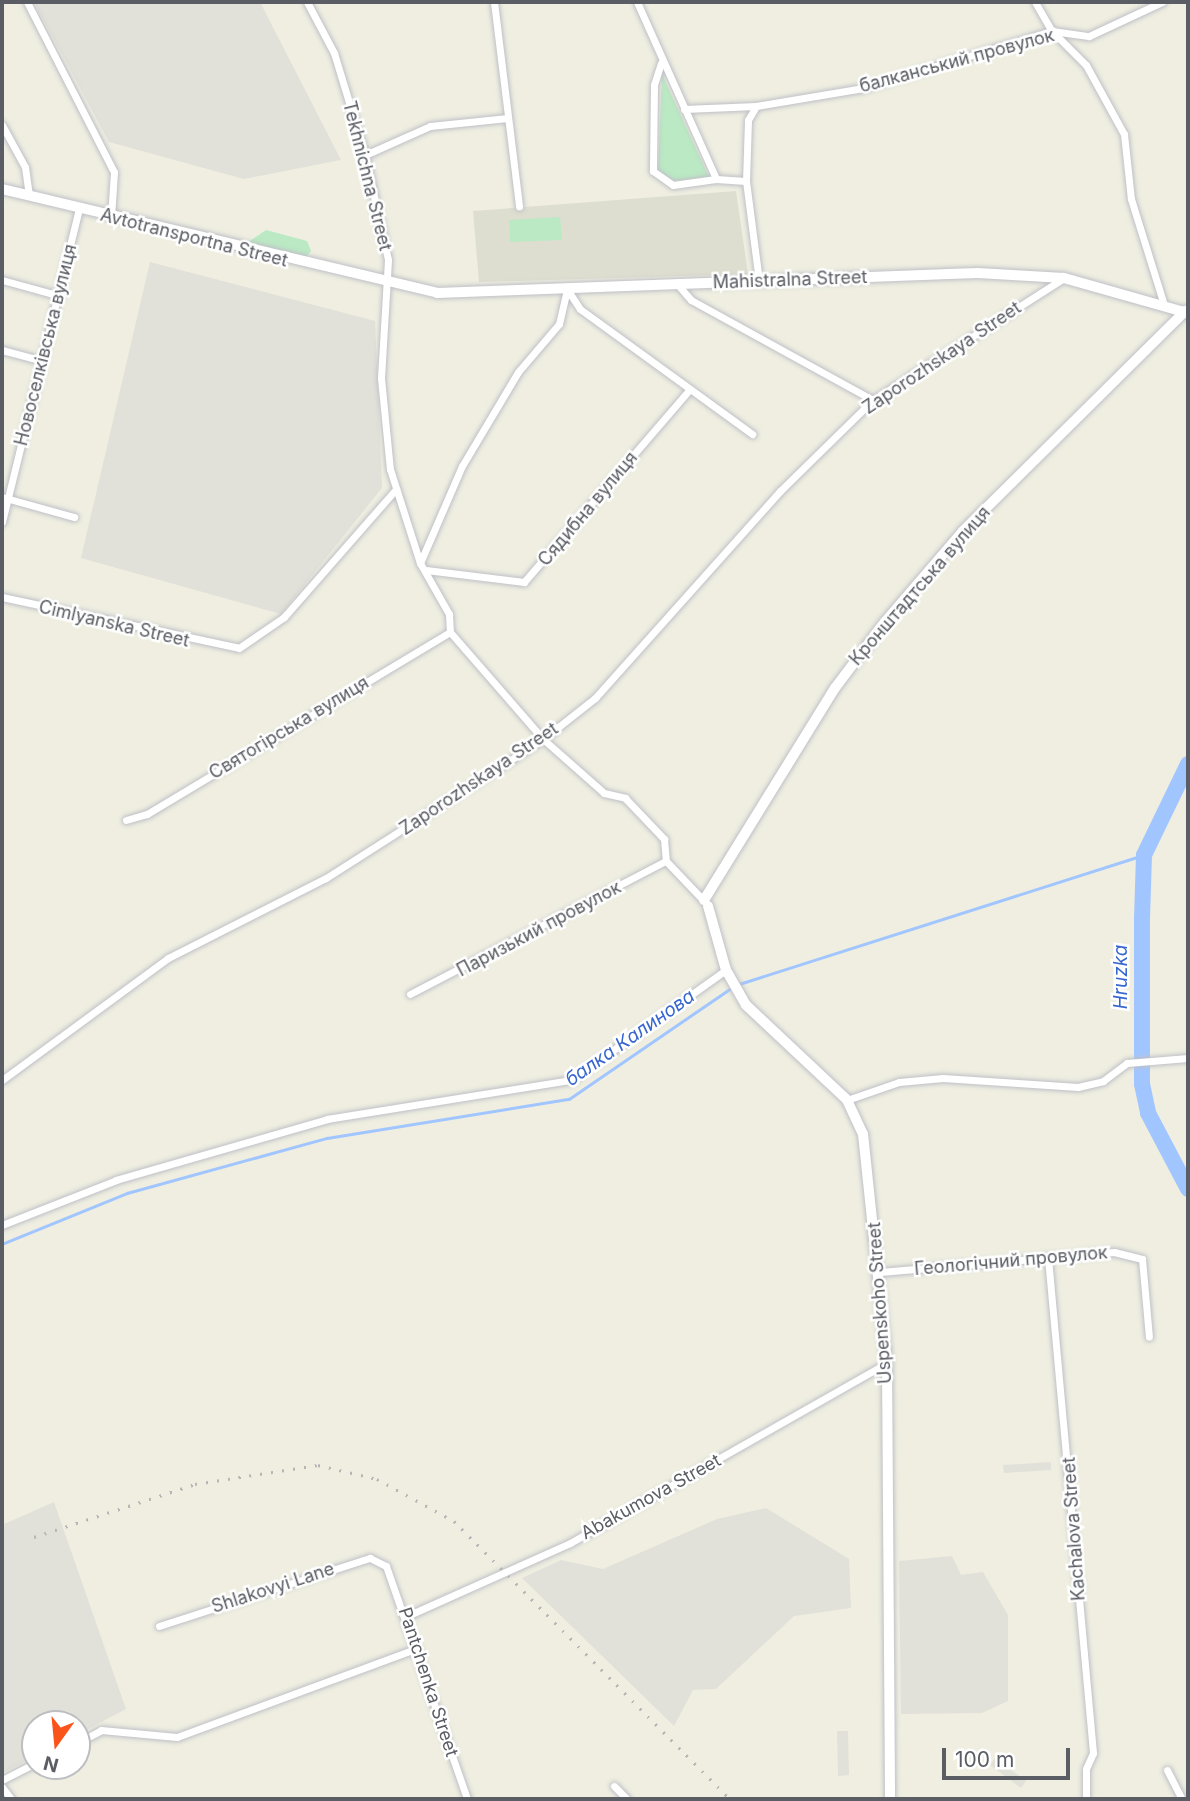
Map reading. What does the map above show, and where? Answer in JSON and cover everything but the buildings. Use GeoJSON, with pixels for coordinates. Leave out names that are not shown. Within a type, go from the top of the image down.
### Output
{"type":"FeatureCollection","features":[{"type":"Feature","properties":{"kind":"street"},"geometry":{"type":"LineString","coordinates":[[27,2],[114,172],[111,217]]}},
{"type":"Feature","properties":{"kind":"street","name":"Tekhnichna Street"},"geometry":{"type":"LineString","coordinates":[[307,2],[334,53],[365,155],[388,260],[381,378],[396,489],[423,566],[439,588],[450,632],[543,739],[604,793],[625,798],[664,839],[666,861],[706,903]]}},
{"type":"Feature","properties":{"kind":"street"},"geometry":{"type":"LineString","coordinates":[[494,2],[519,206]]}},
{"type":"Feature","properties":{"kind":"street"},"geometry":{"type":"LineString","coordinates":[[637,2],[661,63],[716,180]]}},
{"type":"Feature","properties":{"kind":"street"},"geometry":{"type":"LineString","coordinates":[[1035,2],[1052,32],[1086,65],[1124,134],[1131,200],[1164,305],[1166,331]]}},
{"type":"Feature","properties":{"kind":"street","name":"балканський провулок"},"geometry":{"type":"LineString","coordinates":[[684,109],[756,106],[863,88],[1052,32],[1089,36],[1162,2]]}},
{"type":"Feature","properties":{"kind":"street"},"geometry":{"type":"LineString","coordinates":[[661,63],[654,85],[653,171],[673,185],[716,180],[746,181]]}},
{"type":"Feature","properties":{"kind":"street"},"geometry":{"type":"LineString","coordinates":[[756,106],[748,120],[746,181],[759,281]]}},
{"type":"Feature","properties":{"kind":"street"},"geometry":{"type":"LineString","coordinates":[[365,155],[430,126],[508,118]]}},
{"type":"Feature","properties":{"kind":"street"},"geometry":{"type":"LineString","coordinates":[[2,125],[25,167],[29,196]]}},
{"type":"Feature","properties":{"kind":"street","name":"Avtotransportna Street"},"geometry":{"type":"LineString","coordinates":[[2,189],[387,286]]}},
{"type":"Feature","properties":{"kind":"street","name":"Новоселківська вулиця"},"geometry":{"type":"LineString","coordinates":[[2,522],[5,498],[60,296],[79,209]]}},
{"type":"Feature","properties":{"kind":"street","name":"Mahistralna Street"},"geometry":{"type":"LineString","coordinates":[[387,286],[437,293],[978,273],[1064,278],[1186,312]]}},
{"type":"Feature","properties":{"kind":"street","name":"Zaporozhskaya Street"},"geometry":{"type":"LineString","coordinates":[[2,1080],[168,958],[326,878],[543,739],[595,698],[780,491],[873,400],[1064,278]]}},
{"type":"Feature","properties":{"kind":"street"},"geometry":{"type":"LineString","coordinates":[[2,280],[60,296]]}},
{"type":"Feature","properties":{"kind":"street"},"geometry":{"type":"LineString","coordinates":[[678,285],[691,300],[873,400]]}},
{"type":"Feature","properties":{"kind":"street"},"geometry":{"type":"LineString","coordinates":[[567,288],[580,309],[688,391],[752,434]]}},
{"type":"Feature","properties":{"kind":"street"},"geometry":{"type":"LineString","coordinates":[[423,566],[468,454],[512,380],[559,324],[567,288]]}},
{"type":"Feature","properties":{"kind":"street","name":"Кронштадтська вулиця"},"geometry":{"type":"LineString","coordinates":[[706,903],[835,688],[885,622],[963,531],[1186,312]]}},
{"type":"Feature","properties":{"kind":"street"},"geometry":{"type":"LineString","coordinates":[[2,350],[43,361]]}},
{"type":"Feature","properties":{"kind":"street","name":"Сядибна вулиця"},"geometry":{"type":"LineString","coordinates":[[423,566],[524,582],[688,391]]}},
{"type":"Feature","properties":{"kind":"street","name":"Cimlyanska Street"},"geometry":{"type":"LineString","coordinates":[[2,597],[227,651],[251,643],[284,617],[396,489]]}},
{"type":"Feature","properties":{"kind":"street"},"geometry":{"type":"LineString","coordinates":[[5,498],[74,517]]}},
{"type":"Feature","properties":{"kind":"street","name":"Святогірська вулиця"},"geometry":{"type":"LineString","coordinates":[[126,820],[147,814],[450,632]]}},
{"type":"Feature","properties":{"kind":"street","name":"Паризький провулок"},"geometry":{"type":"LineString","coordinates":[[410,994],[666,861]]}},
{"type":"Feature","properties":{"kind":"street","name":"Uspenskoho Street"},"geometry":{"type":"LineString","coordinates":[[706,903],[726,970],[746,1005],[847,1100],[863,1134],[880,1272],[887,1363],[890,1799]]}},
{"type":"Feature","properties":{"kind":"street"},"geometry":{"type":"LineString","coordinates":[[2,1225],[116,1180],[327,1119],[571,1080],[726,970]]}},
{"type":"Feature","properties":{"kind":"street"},"geometry":{"type":"LineString","coordinates":[[847,1100],[890,1084],[943,1078],[1079,1087],[1138,1062],[1188,1058]]}},
{"type":"Feature","properties":{"kind":"street","name":"Геологічний провулок"},"geometry":{"type":"LineString","coordinates":[[880,1272],[1114,1252],[1142,1259],[1149,1337]]}},
{"type":"Feature","properties":{"kind":"street","name":"Kachalova Street"},"geometry":{"type":"LineString","coordinates":[[1048,1258],[1093,1753],[1086,1769],[1086,1799]]}},
{"type":"Feature","properties":{"kind":"street","name":"Abakumova Street"},"geometry":{"type":"LineString","coordinates":[[407,1616],[570,1543],[887,1363]]}},
{"type":"Feature","properties":{"kind":"street","name":"Shlakovyi Lane"},"geometry":{"type":"LineString","coordinates":[[159,1626],[370,1558],[386,1566]]}},
{"type":"Feature","properties":{"kind":"street","name":"Pantchenka Street"},"geometry":{"type":"LineString","coordinates":[[386,1566],[407,1616],[467,1799]]}},
{"type":"Feature","properties":{"kind":"street"},"geometry":{"type":"LineString","coordinates":[[91,1736],[102,1730],[177,1737],[417,1648]]}},
{"type":"Feature","properties":{"kind":"street"},"geometry":{"type":"LineString","coordinates":[[2,1780],[21,1770]]}},
{"type":"Feature","properties":{"kind":"street"},"geometry":{"type":"LineString","coordinates":[[1167,1770],[1182,1799]]}},
{"type":"Feature","properties":{"kind":"street"},"geometry":{"type":"LineString","coordinates":[[614,1786],[627,1799]]}},
{"type":"Feature","properties":{"kind":"street"},"geometry":{"type":"LineString","coordinates":[[2,1787],[11,1799]]}},
{"type":"Feature","properties":{"kind":"shaded area"},"geometry":{"type":"Polygon","coordinates":[[[34,2],[260,2],[341,160],[244,179],[109,142],[34,2]]]}},
{"type":"Feature","properties":{"kind":"shaded area"},"geometry":{"type":"Polygon","coordinates":[[[736,191],[748,274],[479,282],[473,211],[736,191]]]}},
{"type":"Feature","properties":{"kind":"shaded area"},"geometry":{"type":"Polygon","coordinates":[[[150,262],[375,321],[382,488],[281,614],[81,558],[150,262]]]}},
{"type":"Feature","properties":{"kind":"shaded area"},"geometry":{"type":"Polygon","coordinates":[[[1051,1462],[1051,1470],[1004,1473],[1003,1465],[1051,1462]]]}},
{"type":"Feature","properties":{"kind":"shaded area"},"geometry":{"type":"Polygon","coordinates":[[[54,1502],[126,1709],[91,1728],[91,1710],[21,1710],[21,1763],[2,1773],[2,1525],[54,1502]]]}},
{"type":"Feature","properties":{"kind":"shaded area"},"geometry":{"type":"Polygon","coordinates":[[[766,1508],[849,1559],[851,1608],[794,1616],[716,1689],[693,1690],[674,1726],[522,1578],[561,1560],[603,1569],[717,1519],[766,1508]]]}},
{"type":"Feature","properties":{"kind":"shaded area"},"geometry":{"type":"Polygon","coordinates":[[[952,1556],[961,1575],[983,1572],[1008,1615],[1008,1701],[982,1713],[901,1714],[899,1561],[952,1556]]]}},
{"type":"Feature","properties":{"kind":"shaded area"},"geometry":{"type":"Polygon","coordinates":[[[837,1731],[848,1731],[849,1775],[838,1776],[837,1731]]]}},
{"type":"Feature","properties":{"kind":"shaded area"},"geometry":{"type":"Polygon","coordinates":[[[995,1758],[1026,1781],[1021,1788],[990,1765],[995,1758]]]}},
{"type":"Feature","properties":{"kind":"green space"},"geometry":{"type":"Polygon","coordinates":[[[662,74],[709,177],[675,181],[658,171],[662,74]]]}},
{"type":"Feature","properties":{"kind":"green space"},"geometry":{"type":"Polygon","coordinates":[[[560,217],[562,240],[510,242],[509,220],[560,217]]]}},
{"type":"Feature","properties":{"kind":"green space"},"geometry":{"type":"Polygon","coordinates":[[[266,230],[307,241],[311,251],[306,257],[247,243],[266,230]]]}},
{"type":"Feature","properties":{"kind":"waterway","name":"Hruzka"},"geometry":{"type":"LineString","coordinates":[[1188,764],[1144,855],[1142,919],[1142,1084],[1148,1113],[1188,1189]]}},
{"type":"Feature","properties":{"kind":"waterway","name":"балка Калинова"},"geometry":{"type":"LineString","coordinates":[[736,985],[1144,855]]}},
{"type":"Feature","properties":{"kind":"waterway","name":"балка Калинова"},"geometry":{"type":"LineString","coordinates":[[2,1244],[127,1193],[327,1138],[569,1099],[731,988]]}},
{"type":"Feature","properties":{"kind":"railway"},"geometry":{"type":"LineString","coordinates":[[34,1537],[195,1484],[318,1465],[377,1479],[454,1521],[730,1799]]}}]}
